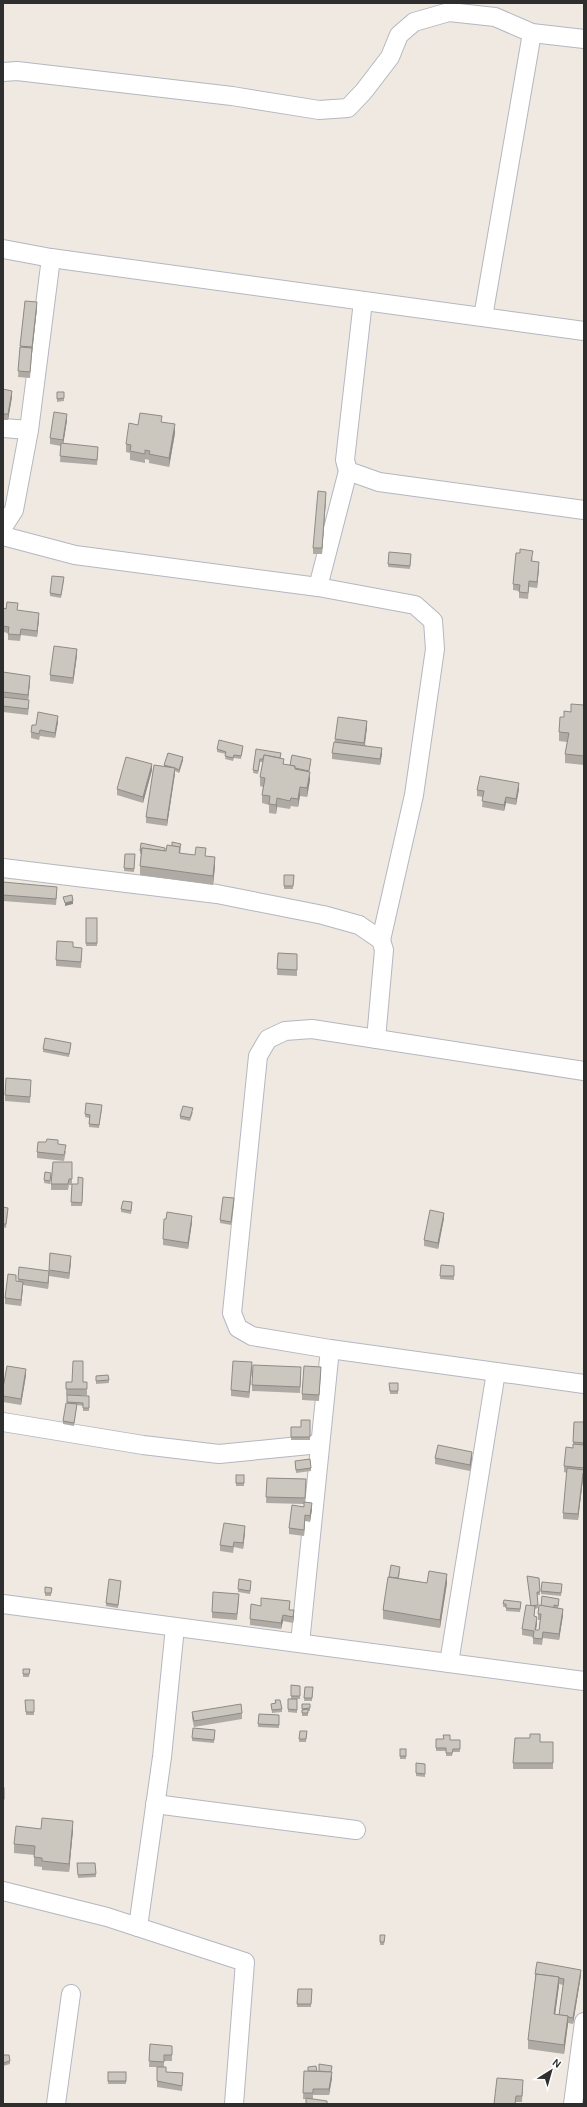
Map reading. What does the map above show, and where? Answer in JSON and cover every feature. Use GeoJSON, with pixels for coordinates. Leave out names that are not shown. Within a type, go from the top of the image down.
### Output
{"type":"FeatureCollection","features":[{"type":"Feature","properties":{"kind":"street"},"geometry":{"type":"LineString","coordinates":[[3,72],[17,71],[232,96],[319,110],[348,108],[364,91],[390,57],[399,35],[414,22],[449,12],[495,17],[532,32],[584,39]]}},
{"type":"Feature","properties":{"kind":"street"},"geometry":{"type":"LineString","coordinates":[[483,317],[532,32]]}},
{"type":"Feature","properties":{"kind":"street"},"geometry":{"type":"LineString","coordinates":[[3,249],[50,258],[584,331]]}},
{"type":"Feature","properties":{"kind":"street"},"geometry":{"type":"LineString","coordinates":[[3,527],[14,510],[29,430],[50,258]]}},
{"type":"Feature","properties":{"kind":"street"},"geometry":{"type":"LineString","coordinates":[[318,587],[348,471],[345,460],[363,301]]}},
{"type":"Feature","properties":{"kind":"street"},"geometry":{"type":"LineString","coordinates":[[3,428],[29,430]]}},
{"type":"Feature","properties":{"kind":"street"},"geometry":{"type":"LineString","coordinates":[[348,471],[379,482],[584,510]]}},
{"type":"Feature","properties":{"kind":"street"},"geometry":{"type":"LineString","coordinates":[[3,536],[75,555],[318,587],[415,605],[433,621],[435,649],[414,795],[381,940],[384,950],[376,1038]]}},
{"type":"Feature","properties":{"kind":"street"},"geometry":{"type":"LineString","coordinates":[[3,868],[217,894],[323,915],[359,925],[381,940]]}},
{"type":"Feature","properties":{"kind":"street"},"geometry":{"type":"LineString","coordinates":[[584,1071],[312,1029],[285,1031],[268,1039],[258,1056],[232,1313],[238,1328],[252,1336],[330,1349],[584,1384]]}},
{"type":"Feature","properties":{"kind":"street"},"geometry":{"type":"LineString","coordinates":[[300,1643],[330,1349]]}},
{"type":"Feature","properties":{"kind":"street"},"geometry":{"type":"LineString","coordinates":[[450,1663],[496,1372]]}},
{"type":"Feature","properties":{"kind":"street"},"geometry":{"type":"LineString","coordinates":[[3,1422],[143,1445],[219,1454],[320,1444]]}},
{"type":"Feature","properties":{"kind":"street"},"geometry":{"type":"LineString","coordinates":[[3,1604],[584,1680]]}},
{"type":"Feature","properties":{"kind":"street"},"geometry":{"type":"LineString","coordinates":[[138,1927],[162,1757],[175,1627]]}},
{"type":"Feature","properties":{"kind":"street"},"geometry":{"type":"LineString","coordinates":[[155,1804],[356,1830]]}},
{"type":"Feature","properties":{"kind":"street"},"geometry":{"type":"LineString","coordinates":[[3,1891],[107,1917],[245,1962],[234,2104]]}},
{"type":"Feature","properties":{"kind":"street"},"geometry":{"type":"LineString","coordinates":[[56,2104],[72,1994]]}},
{"type":"Feature","properties":{"kind":"street"},"geometry":{"type":"LineString","coordinates":[[573,2104],[584,2022]]}},
{"type":"Feature","properties":{"kind":"building"},"geometry":{"type":"Polygon","coordinates":[[[25,301],[37,302],[32,347],[20,346],[25,301]]]}},
{"type":"Feature","properties":{"kind":"building"},"geometry":{"type":"Polygon","coordinates":[[[20,347],[32,348],[30,372],[18,371],[20,347]]]}},
{"type":"Feature","properties":{"kind":"building"},"geometry":{"type":"Polygon","coordinates":[[[3,389],[12,391],[8,414],[3,414],[3,389]]]}},
{"type":"Feature","properties":{"kind":"building"},"geometry":{"type":"Polygon","coordinates":[[[57,392],[64,392],[64,398],[57,399],[57,392]]]}},
{"type":"Feature","properties":{"kind":"building"},"geometry":{"type":"Polygon","coordinates":[[[54,412],[67,414],[63,440],[50,438],[54,412]]]}},
{"type":"Feature","properties":{"kind":"building"},"geometry":{"type":"Polygon","coordinates":[[[140,413],[162,416],[161,422],[175,424],[169,458],[149,454],[150,451],[145,450],[145,454],[130,451],[131,445],[126,444],[129,423],[138,425],[140,413]]]}},
{"type":"Feature","properties":{"kind":"building"},"geometry":{"type":"Polygon","coordinates":[[[61,443],[98,447],[97,460],[60,456],[61,443]]]}},
{"type":"Feature","properties":{"kind":"building"},"geometry":{"type":"Polygon","coordinates":[[[318,491],[326,492],[322,548],[313,548],[318,491]]]}},
{"type":"Feature","properties":{"kind":"building"},"geometry":{"type":"Polygon","coordinates":[[[520,549],[533,551],[531,561],[539,562],[537,582],[529,581],[528,593],[519,592],[520,585],[513,584],[516,553],[520,553],[520,549]]]}},
{"type":"Feature","properties":{"kind":"building"},"geometry":{"type":"Polygon","coordinates":[[[389,552],[411,554],[410,566],[388,564],[389,552]]]}},
{"type":"Feature","properties":{"kind":"building"},"geometry":{"type":"Polygon","coordinates":[[[52,576],[64,577],[61,595],[50,593],[52,576]]]}},
{"type":"Feature","properties":{"kind":"building"},"geometry":{"type":"Polygon","coordinates":[[[7,602],[18,603],[17,610],[39,613],[37,631],[21,629],[20,635],[8,634],[9,627],[3,626],[3,608],[6,609],[7,602]]]}},
{"type":"Feature","properties":{"kind":"building"},"geometry":{"type":"Polygon","coordinates":[[[54,646],[77,649],[73,678],[50,675],[54,646]]]}},
{"type":"Feature","properties":{"kind":"building"},"geometry":{"type":"Polygon","coordinates":[[[3,672],[30,676],[28,695],[3,692],[3,672]]]}},
{"type":"Feature","properties":{"kind":"building"},"geometry":{"type":"Polygon","coordinates":[[[3,697],[29,700],[28,709],[3,706],[3,697]]]}},
{"type":"Feature","properties":{"kind":"building"},"geometry":{"type":"Polygon","coordinates":[[[571,704],[584,705],[584,756],[565,754],[569,733],[559,732],[560,717],[564,717],[564,711],[571,712],[571,704]]]}},
{"type":"Feature","properties":{"kind":"building"},"geometry":{"type":"Polygon","coordinates":[[[38,712],[58,716],[55,733],[40,730],[39,734],[31,732],[32,725],[36,725],[38,712]]]}},
{"type":"Feature","properties":{"kind":"building"},"geometry":{"type":"Polygon","coordinates":[[[338,717],[367,721],[364,743],[335,739],[338,717]]]}},
{"type":"Feature","properties":{"kind":"building"},"geometry":{"type":"Polygon","coordinates":[[[219,740],[243,746],[241,756],[234,755],[233,758],[225,756],[226,752],[217,749],[219,740]]]}},
{"type":"Feature","properties":{"kind":"building"},"geometry":{"type":"Polygon","coordinates":[[[334,742],[382,748],[380,759],[332,753],[334,742]]]}},
{"type":"Feature","properties":{"kind":"building"},"geometry":{"type":"Polygon","coordinates":[[[256,749],[281,753],[280,758],[264,755],[263,759],[260,759],[258,771],[253,770],[256,749]]]}},
{"type":"Feature","properties":{"kind":"building"},"geometry":{"type":"Polygon","coordinates":[[[168,753],[183,757],[179,770],[164,765],[168,753]]]}},
{"type":"Feature","properties":{"kind":"building"},"geometry":{"type":"Polygon","coordinates":[[[264,755],[284,759],[283,764],[295,766],[295,769],[310,772],[307,788],[300,787],[298,799],[291,798],[290,801],[277,798],[276,805],[269,804],[270,796],[262,795],[265,778],[260,777],[264,755]]]}},
{"type":"Feature","properties":{"kind":"building"},"geometry":{"type":"Polygon","coordinates":[[[292,755],[311,759],[309,771],[295,768],[295,766],[290,765],[292,755]]]}},
{"type":"Feature","properties":{"kind":"building"},"geometry":{"type":"Polygon","coordinates":[[[126,757],[152,764],[143,797],[117,789],[126,757]]]}},
{"type":"Feature","properties":{"kind":"building"},"geometry":{"type":"Polygon","coordinates":[[[154,765],[175,768],[167,820],[146,817],[154,765]]]}},
{"type":"Feature","properties":{"kind":"building"},"geometry":{"type":"Polygon","coordinates":[[[480,776],[519,783],[516,799],[506,797],[504,805],[482,801],[484,791],[477,790],[480,776]]]}},
{"type":"Feature","properties":{"kind":"building"},"geometry":{"type":"Polygon","coordinates":[[[172,842],[181,844],[180,847],[172,846],[172,842]]]}},
{"type":"Feature","properties":{"kind":"building"},"geometry":{"type":"Polygon","coordinates":[[[141,843],[165,848],[165,851],[142,848],[140,851],[141,843]]]}},
{"type":"Feature","properties":{"kind":"building"},"geometry":{"type":"Polygon","coordinates":[[[167,845],[180,847],[179,853],[195,855],[196,847],[206,848],[205,856],[215,857],[213,876],[140,866],[142,848],[166,851],[167,845]]]}},
{"type":"Feature","properties":{"kind":"building"},"geometry":{"type":"Polygon","coordinates":[[[125,854],[135,854],[134,869],[124,868],[125,854]]]}},
{"type":"Feature","properties":{"kind":"building"},"geometry":{"type":"Polygon","coordinates":[[[284,875],[294,875],[293,886],[284,886],[284,875]]]}},
{"type":"Feature","properties":{"kind":"building"},"geometry":{"type":"Polygon","coordinates":[[[3,882],[57,887],[56,899],[3,895],[3,882]]]}},
{"type":"Feature","properties":{"kind":"building"},"geometry":{"type":"Polygon","coordinates":[[[72,895],[73,901],[65,903],[63,897],[72,895]]]}},
{"type":"Feature","properties":{"kind":"building"},"geometry":{"type":"Polygon","coordinates":[[[86,918],[97,918],[97,943],[86,943],[86,918]]]}},
{"type":"Feature","properties":{"kind":"building"},"geometry":{"type":"Polygon","coordinates":[[[57,941],[73,942],[73,947],[82,948],[81,962],[56,960],[57,941]]]}},
{"type":"Feature","properties":{"kind":"building"},"geometry":{"type":"Polygon","coordinates":[[[278,953],[297,954],[297,970],[277,969],[278,953]]]}},
{"type":"Feature","properties":{"kind":"building"},"geometry":{"type":"Polygon","coordinates":[[[45,1038],[71,1043],[69,1054],[43,1049],[45,1038]]]}},
{"type":"Feature","properties":{"kind":"building"},"geometry":{"type":"Polygon","coordinates":[[[6,1078],[31,1080],[30,1097],[5,1095],[6,1078]]]}},
{"type":"Feature","properties":{"kind":"building"},"geometry":{"type":"Polygon","coordinates":[[[86,1103],[102,1105],[99,1125],[89,1124],[90,1115],[85,1114],[86,1103]]]}},
{"type":"Feature","properties":{"kind":"building"},"geometry":{"type":"Polygon","coordinates":[[[183,1106],[193,1108],[190,1118],[180,1116],[183,1106]]]}},
{"type":"Feature","properties":{"kind":"building"},"geometry":{"type":"Polygon","coordinates":[[[47,1139],[58,1140],[58,1144],[66,1145],[64,1155],[37,1152],[38,1142],[46,1142],[47,1139]]]}},
{"type":"Feature","properties":{"kind":"building"},"geometry":{"type":"Polygon","coordinates":[[[53,1162],[72,1162],[72,1179],[69,1179],[68,1184],[51,1184],[53,1162]]]}},
{"type":"Feature","properties":{"kind":"building"},"geometry":{"type":"Polygon","coordinates":[[[45,1172],[51,1173],[50,1181],[44,1180],[45,1172]]]}},
{"type":"Feature","properties":{"kind":"building"},"geometry":{"type":"Polygon","coordinates":[[[78,1177],[83,1178],[82,1203],[71,1202],[72,1184],[78,1184],[78,1177]]]}},
{"type":"Feature","properties":{"kind":"building"},"geometry":{"type":"Polygon","coordinates":[[[223,1197],[234,1198],[231,1222],[220,1220],[223,1197]]]}},
{"type":"Feature","properties":{"kind":"building"},"geometry":{"type":"Polygon","coordinates":[[[123,1201],[132,1202],[131,1211],[121,1209],[123,1201]]]}},
{"type":"Feature","properties":{"kind":"building"},"geometry":{"type":"Polygon","coordinates":[[[3,1207],[8,1208],[6,1224],[3,1224],[3,1207]]]}},
{"type":"Feature","properties":{"kind":"building"},"geometry":{"type":"Polygon","coordinates":[[[430,1210],[444,1213],[438,1243],[424,1240],[430,1210]]]}},
{"type":"Feature","properties":{"kind":"building"},"geometry":{"type":"Polygon","coordinates":[[[167,1212],[192,1216],[188,1243],[163,1239],[164,1219],[166,1219],[167,1212]]]}},
{"type":"Feature","properties":{"kind":"building"},"geometry":{"type":"Polygon","coordinates":[[[50,1253],[71,1256],[69,1273],[49,1270],[50,1253]]]}},
{"type":"Feature","properties":{"kind":"building"},"geometry":{"type":"Polygon","coordinates":[[[441,1265],[454,1266],[454,1276],[440,1276],[441,1265]]]}},
{"type":"Feature","properties":{"kind":"building"},"geometry":{"type":"Polygon","coordinates":[[[19,1267],[49,1271],[48,1283],[18,1279],[19,1267]]]}},
{"type":"Feature","properties":{"kind":"building"},"geometry":{"type":"Polygon","coordinates":[[[8,1274],[16,1275],[16,1281],[23,1282],[21,1300],[5,1298],[8,1274]]]}},
{"type":"Feature","properties":{"kind":"building"},"geometry":{"type":"Polygon","coordinates":[[[73,1361],[83,1361],[83,1382],[87,1382],[87,1389],[66,1389],[66,1382],[72,1382],[73,1361]]]}},
{"type":"Feature","properties":{"kind":"building"},"geometry":{"type":"Polygon","coordinates":[[[233,1361],[252,1362],[249,1392],[231,1390],[233,1361]]]}},
{"type":"Feature","properties":{"kind":"building"},"geometry":{"type":"Polygon","coordinates":[[[253,1365],[301,1367],[300,1387],[252,1385],[253,1365]]]}},
{"type":"Feature","properties":{"kind":"building"},"geometry":{"type":"Polygon","coordinates":[[[7,1366],[26,1369],[21,1399],[3,1396],[7,1366]]]}},
{"type":"Feature","properties":{"kind":"building"},"geometry":{"type":"Polygon","coordinates":[[[304,1366],[321,1367],[319,1395],[302,1394],[304,1366]]]}},
{"type":"Feature","properties":{"kind":"building"},"geometry":{"type":"Polygon","coordinates":[[[108,1375],[109,1380],[96,1381],[96,1376],[108,1375]]]}},
{"type":"Feature","properties":{"kind":"building"},"geometry":{"type":"Polygon","coordinates":[[[389,1383],[398,1383],[398,1391],[390,1391],[389,1383]]]}},
{"type":"Feature","properties":{"kind":"building"},"geometry":{"type":"Polygon","coordinates":[[[67,1395],[89,1396],[89,1408],[83,1408],[83,1403],[67,1402],[67,1395]]]}},
{"type":"Feature","properties":{"kind":"building"},"geometry":{"type":"Polygon","coordinates":[[[66,1403],[77,1404],[74,1423],[63,1421],[66,1403]]]}},
{"type":"Feature","properties":{"kind":"building"},"geometry":{"type":"Polygon","coordinates":[[[301,1420],[310,1420],[310,1437],[291,1437],[291,1427],[301,1427],[301,1420]]]}},
{"type":"Feature","properties":{"kind":"building"},"geometry":{"type":"Polygon","coordinates":[[[574,1422],[584,1422],[584,1443],[573,1442],[574,1422]]]}},
{"type":"Feature","properties":{"kind":"building"},"geometry":{"type":"Polygon","coordinates":[[[573,1444],[584,1445],[584,1468],[564,1466],[566,1447],[573,1448],[573,1444]]]}},
{"type":"Feature","properties":{"kind":"building"},"geometry":{"type":"Polygon","coordinates":[[[438,1445],[472,1452],[470,1465],[435,1458],[438,1445]]]}},
{"type":"Feature","properties":{"kind":"building"},"geometry":{"type":"Polygon","coordinates":[[[310,1459],[311,1468],[296,1470],[295,1461],[310,1459]]]}},
{"type":"Feature","properties":{"kind":"building"},"geometry":{"type":"Polygon","coordinates":[[[567,1468],[584,1470],[578,1514],[563,1513],[567,1468]]]}},
{"type":"Feature","properties":{"kind":"building"},"geometry":{"type":"Polygon","coordinates":[[[236,1475],[244,1475],[244,1483],[236,1483],[236,1475]]]}},
{"type":"Feature","properties":{"kind":"building"},"geometry":{"type":"Polygon","coordinates":[[[267,1478],[306,1479],[305,1498],[266,1497],[267,1478]]]}},
{"type":"Feature","properties":{"kind":"building"},"geometry":{"type":"Polygon","coordinates":[[[304,1502],[312,1503],[310,1516],[305,1515],[304,1530],[289,1528],[292,1505],[304,1507],[304,1502]]]}},
{"type":"Feature","properties":{"kind":"building"},"geometry":{"type":"Polygon","coordinates":[[[224,1523],[245,1526],[243,1543],[234,1542],[233,1547],[220,1545],[224,1523]]]}},
{"type":"Feature","properties":{"kind":"building"},"geometry":{"type":"Polygon","coordinates":[[[391,1565],[400,1567],[398,1578],[389,1577],[391,1565]]]}},
{"type":"Feature","properties":{"kind":"building"},"geometry":{"type":"Polygon","coordinates":[[[429,1571],[447,1574],[440,1620],[383,1610],[388,1577],[427,1583],[429,1571]]]}},
{"type":"Feature","properties":{"kind":"building"},"geometry":{"type":"Polygon","coordinates":[[[527,1576],[539,1578],[540,1592],[537,1592],[538,1605],[531,1606],[527,1576]]]}},
{"type":"Feature","properties":{"kind":"building"},"geometry":{"type":"Polygon","coordinates":[[[109,1579],[121,1581],[118,1605],[106,1603],[109,1579]]]}},
{"type":"Feature","properties":{"kind":"building"},"geometry":{"type":"Polygon","coordinates":[[[239,1579],[251,1581],[250,1591],[238,1589],[239,1579]]]}},
{"type":"Feature","properties":{"kind":"building"},"geometry":{"type":"Polygon","coordinates":[[[542,1582],[562,1584],[561,1593],[541,1591],[542,1582]]]}},
{"type":"Feature","properties":{"kind":"building"},"geometry":{"type":"Polygon","coordinates":[[[45,1587],[52,1588],[51,1593],[45,1593],[45,1587]]]}},
{"type":"Feature","properties":{"kind":"building"},"geometry":{"type":"Polygon","coordinates":[[[213,1592],[239,1594],[237,1614],[212,1612],[213,1592]]]}},
{"type":"Feature","properties":{"kind":"building"},"geometry":{"type":"Polygon","coordinates":[[[542,1596],[559,1599],[558,1606],[554,1605],[554,1608],[541,1606],[542,1596]]]}},
{"type":"Feature","properties":{"kind":"building"},"geometry":{"type":"Polygon","coordinates":[[[261,1598],[290,1601],[289,1610],[294,1610],[293,1617],[283,1615],[281,1623],[250,1619],[251,1604],[261,1606],[261,1598]]]}},
{"type":"Feature","properties":{"kind":"building"},"geometry":{"type":"Polygon","coordinates":[[[504,1600],[521,1602],[520,1609],[506,1608],[506,1604],[503,1604],[504,1600]]]}},
{"type":"Feature","properties":{"kind":"building"},"geometry":{"type":"Polygon","coordinates":[[[526,1605],[535,1606],[534,1616],[537,1617],[535,1630],[539,1630],[541,1614],[538,1614],[539,1605],[563,1609],[559,1634],[543,1632],[542,1639],[533,1638],[534,1631],[522,1629],[526,1605]]]}},
{"type":"Feature","properties":{"kind":"building"},"geometry":{"type":"Polygon","coordinates":[[[23,1669],[30,1669],[29,1674],[23,1674],[23,1669]]]}},
{"type":"Feature","properties":{"kind":"building"},"geometry":{"type":"Polygon","coordinates":[[[291,1685],[300,1686],[300,1696],[291,1696],[291,1685]]]}},
{"type":"Feature","properties":{"kind":"building"},"geometry":{"type":"Polygon","coordinates":[[[305,1687],[313,1687],[312,1698],[304,1698],[305,1687]]]}},
{"type":"Feature","properties":{"kind":"building"},"geometry":{"type":"Polygon","coordinates":[[[288,1699],[297,1699],[297,1710],[288,1709],[288,1699]]]}},
{"type":"Feature","properties":{"kind":"building"},"geometry":{"type":"Polygon","coordinates":[[[25,1700],[34,1700],[34,1712],[26,1712],[25,1700]]]}},
{"type":"Feature","properties":{"kind":"building"},"geometry":{"type":"Polygon","coordinates":[[[275,1700],[280,1700],[282,1709],[272,1710],[271,1704],[276,1703],[275,1700]]]}},
{"type":"Feature","properties":{"kind":"building"},"geometry":{"type":"Polygon","coordinates":[[[241,1704],[242,1713],[194,1721],[192,1712],[241,1704]]]}},
{"type":"Feature","properties":{"kind":"building"},"geometry":{"type":"Polygon","coordinates":[[[302,1704],[310,1704],[310,1708],[302,1709],[302,1704]]]}},
{"type":"Feature","properties":{"kind":"building"},"geometry":{"type":"Polygon","coordinates":[[[308,1709],[308,1713],[302,1713],[302,1710],[308,1709]]]}},
{"type":"Feature","properties":{"kind":"building"},"geometry":{"type":"Polygon","coordinates":[[[259,1714],[279,1715],[279,1725],[258,1724],[259,1714]]]}},
{"type":"Feature","properties":{"kind":"building"},"geometry":{"type":"Polygon","coordinates":[[[193,1728],[215,1730],[214,1740],[192,1738],[193,1728]]]}},
{"type":"Feature","properties":{"kind":"building"},"geometry":{"type":"Polygon","coordinates":[[[300,1731],[307,1731],[306,1739],[299,1739],[300,1731]]]}},
{"type":"Feature","properties":{"kind":"building"},"geometry":{"type":"Polygon","coordinates":[[[530,1734],[540,1734],[540,1742],[553,1742],[553,1763],[513,1763],[515,1738],[530,1738],[530,1734]]]}},
{"type":"Feature","properties":{"kind":"building"},"geometry":{"type":"Polygon","coordinates":[[[443,1735],[450,1735],[450,1740],[460,1740],[460,1749],[453,1749],[452,1753],[446,1753],[446,1748],[436,1748],[436,1739],[444,1739],[443,1735]]]}},
{"type":"Feature","properties":{"kind":"building"},"geometry":{"type":"Polygon","coordinates":[[[400,1749],[406,1749],[406,1756],[400,1756],[400,1749]]]}},
{"type":"Feature","properties":{"kind":"building"},"geometry":{"type":"Polygon","coordinates":[[[416,1763],[425,1764],[425,1774],[416,1773],[416,1763]]]}},
{"type":"Feature","properties":{"kind":"building"},"geometry":{"type":"Polygon","coordinates":[[[4,1788],[4,1799],[3,1799],[4,1788]]]}},
{"type":"Feature","properties":{"kind":"building"},"geometry":{"type":"Polygon","coordinates":[[[42,1818],[73,1821],[69,1864],[42,1861],[42,1858],[34,1857],[35,1846],[14,1844],[16,1826],[41,1829],[42,1818]]]}},
{"type":"Feature","properties":{"kind":"building"},"geometry":{"type":"Polygon","coordinates":[[[77,1863],[95,1863],[96,1874],[78,1875],[77,1863]]]}},
{"type":"Feature","properties":{"kind":"building"},"geometry":{"type":"Polygon","coordinates":[[[380,1935],[385,1935],[384,1942],[380,1942],[380,1935]]]}},
{"type":"Feature","properties":{"kind":"building"},"geometry":{"type":"Polygon","coordinates":[[[537,1962],[581,1970],[573,2018],[559,2015],[564,1979],[559,1977],[536,1975],[535,1974],[537,1962]]]}},
{"type":"Feature","properties":{"kind":"building"},"geometry":{"type":"Polygon","coordinates":[[[536,1974],[559,1977],[554,2014],[568,2016],[564,2045],[528,2040],[536,1974]]]}},
{"type":"Feature","properties":{"kind":"building"},"geometry":{"type":"Polygon","coordinates":[[[298,1989],[312,1989],[311,2004],[297,2004],[298,1989]]]}},
{"type":"Feature","properties":{"kind":"building"},"geometry":{"type":"Polygon","coordinates":[[[150,2044],[172,2046],[172,2055],[164,2055],[164,2062],[149,2061],[150,2044]]]}},
{"type":"Feature","properties":{"kind":"building"},"geometry":{"type":"Polygon","coordinates":[[[3,2055],[9,2055],[10,2061],[3,2063],[3,2055]]]}},
{"type":"Feature","properties":{"kind":"building"},"geometry":{"type":"Polygon","coordinates":[[[319,2064],[332,2066],[331,2072],[319,2071],[319,2064]]]}},
{"type":"Feature","properties":{"kind":"building"},"geometry":{"type":"Polygon","coordinates":[[[316,2066],[317,2071],[308,2071],[308,2067],[316,2066]]]}},
{"type":"Feature","properties":{"kind":"building"},"geometry":{"type":"Polygon","coordinates":[[[157,2067],[166,2067],[166,2072],[183,2073],[182,2086],[157,2081],[157,2067]]]}},
{"type":"Feature","properties":{"kind":"building"},"geometry":{"type":"Polygon","coordinates":[[[304,2071],[332,2072],[329,2089],[313,2089],[313,2093],[303,2093],[304,2071]]]}},
{"type":"Feature","properties":{"kind":"building"},"geometry":{"type":"Polygon","coordinates":[[[108,2072],[126,2072],[126,2081],[108,2081],[108,2072]]]}},
{"type":"Feature","properties":{"kind":"building"},"geometry":{"type":"Polygon","coordinates":[[[497,2078],[523,2080],[522,2096],[516,2096],[515,2104],[494,2104],[497,2078]]]}},
{"type":"Feature","properties":{"kind":"building"},"geometry":{"type":"Polygon","coordinates":[[[306,2098],[327,2101],[327,2104],[306,2104],[306,2098]]]}}]}
